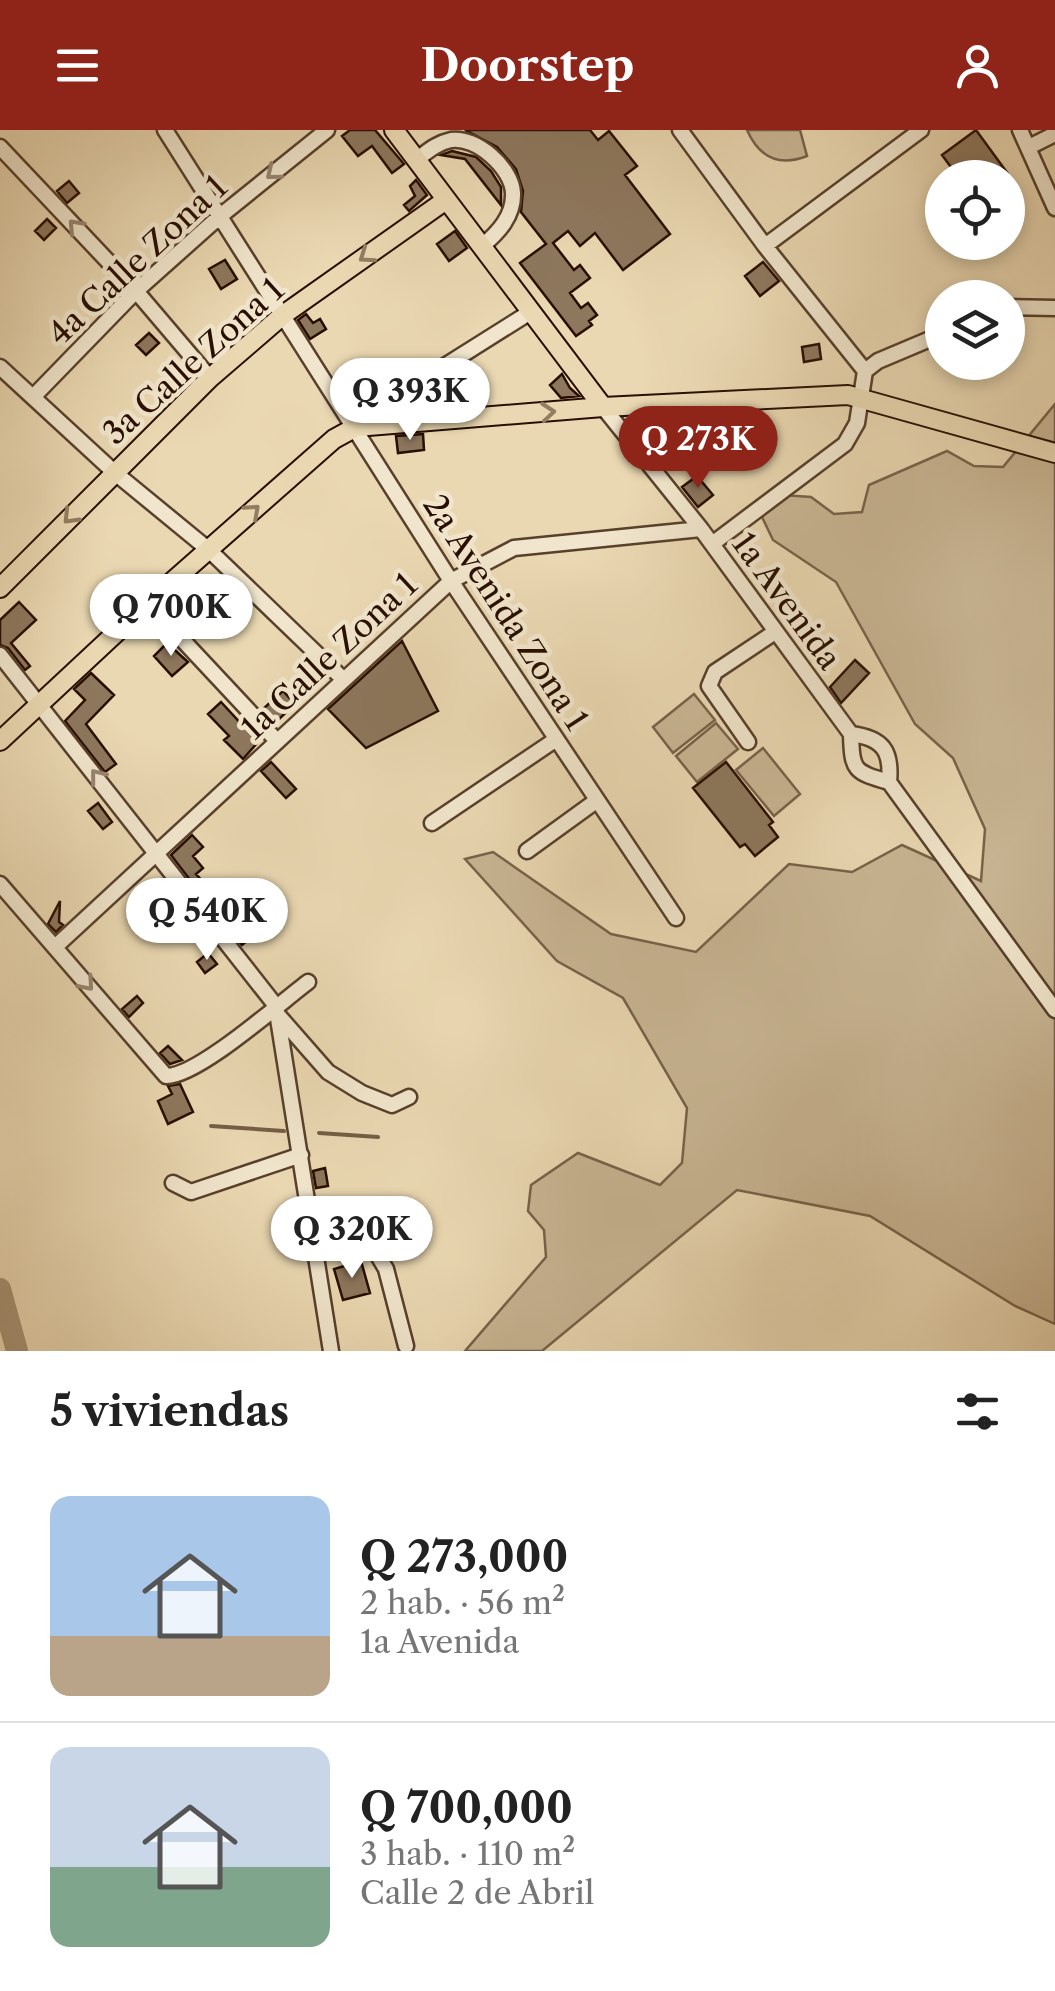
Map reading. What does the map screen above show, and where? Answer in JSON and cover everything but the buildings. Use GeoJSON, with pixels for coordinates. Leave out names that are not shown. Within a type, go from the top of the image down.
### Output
{"type":"FeatureCollection","features":[{"type":"Feature","properties":{"kind":"main road"},"geometry":{"type":"LineString","coordinates":[[394,130],[603,408]]}},
{"type":"Feature","properties":{"kind":"main road","name":"3a Calle Zona 1"},"geometry":{"type":"LineString","coordinates":[[0,588],[210,378],[283,315],[446,200]]}},
{"type":"Feature","properties":{"kind":"main road"},"geometry":{"type":"LineString","coordinates":[[0,741],[208,550],[334,439],[356,427],[603,408],[854,396],[1055,453]]}},
{"type":"Feature","properties":{"kind":"street","name":"2a Avenida Zona 1"},"geometry":{"type":"LineString","coordinates":[[166,130],[554,740],[676,918]]}},
{"type":"Feature","properties":{"kind":"street","name":"4a Calle Zona 1"},"geometry":{"type":"LineString","coordinates":[[34,396],[136,291],[219,217],[327,130]]}},
{"type":"Feature","properties":{"kind":"street"},"geometry":{"type":"LineString","coordinates":[[680,130],[765,246],[865,371]]}},
{"type":"Feature","properties":{"kind":"street"},"geometry":{"type":"LineString","coordinates":[[765,246],[921,130]]}},
{"type":"Feature","properties":{"kind":"street"},"geometry":{"type":"LineString","coordinates":[[1020,130],[1055,208]]}},
{"type":"Feature","properties":{"kind":"street"},"geometry":{"type":"LineString","coordinates":[[1029,147],[1055,134]]}},
{"type":"Feature","properties":{"kind":"street"},"geometry":{"type":"LineString","coordinates":[[416,160],[436,144],[456,139],[476,144],[506,174],[514,190],[511,210],[498,233],[482,246]]}},
{"type":"Feature","properties":{"kind":"street"},"geometry":{"type":"LineString","coordinates":[[0,147],[136,291],[210,378]]}},
{"type":"Feature","properties":{"kind":"street"},"geometry":{"type":"LineString","coordinates":[[1025,307],[1055,308]]}},
{"type":"Feature","properties":{"kind":"street"},"geometry":{"type":"LineString","coordinates":[[424,379],[532,311]]}},
{"type":"Feature","properties":{"kind":"street"},"geometry":{"type":"LineString","coordinates":[[712,544],[845,444],[856,424],[854,396],[865,371],[878,361],[925,341]]}},
{"type":"Feature","properties":{"kind":"street"},"geometry":{"type":"LineString","coordinates":[[0,367],[114,472],[208,550],[344,680]]}},
{"type":"Feature","properties":{"kind":"street","name":"1a Avenida"},"geometry":{"type":"LineString","coordinates":[[603,408],[712,544],[851,737],[851,758],[859,771],[871,779],[889,782]]}},
{"type":"Feature","properties":{"kind":"street","name":"1a Calle Zona 1"},"geometry":{"type":"LineString","coordinates":[[55,947],[451,580],[514,548],[701,530]]}},
{"type":"Feature","properties":{"kind":"street"},"geometry":{"type":"LineString","coordinates":[[148,603],[278,740]]}},
{"type":"Feature","properties":{"kind":"street"},"geometry":{"type":"LineString","coordinates":[[748,742],[709,686],[710,679],[775,632]]}},
{"type":"Feature","properties":{"kind":"street"},"geometry":{"type":"LineString","coordinates":[[0,656],[328,1072],[362,1093],[392,1105],[410,1096]]}},
{"type":"Feature","properties":{"kind":"street","name":"1a Avenida"},"geometry":{"type":"LineString","coordinates":[[851,737],[876,739],[886,748],[889,782],[1055,1010]]}},
{"type":"Feature","properties":{"kind":"street"},"geometry":{"type":"LineString","coordinates":[[432,823],[554,740]]}},
{"type":"Feature","properties":{"kind":"street"},"geometry":{"type":"LineString","coordinates":[[527,850],[596,801]]}},
{"type":"Feature","properties":{"kind":"street"},"geometry":{"type":"LineString","coordinates":[[0,884],[166,1076],[200,1064],[277,1010],[308,982]]}},
{"type":"Feature","properties":{"kind":"street"},"geometry":{"type":"LineString","coordinates":[[277,1010],[331,1351]]}},
{"type":"Feature","properties":{"kind":"street"},"geometry":{"type":"LineString","coordinates":[[173,1183],[191,1192],[300,1155]]}},
{"type":"Feature","properties":{"kind":"street"},"geometry":{"type":"LineString","coordinates":[[312,1230],[346,1235],[374,1247],[386,1269],[406,1346]]}},
{"type":"Feature","properties":{"kind":"shaded area"},"geometry":{"type":"Polygon","coordinates":[[[747,130],[800,130],[807,156],[788,160],[771,157],[758,147],[747,130]]]}},
{"type":"Feature","properties":{"kind":"shaded area"},"geometry":{"type":"Polygon","coordinates":[[[1055,404],[1055,1324],[1015,1306],[870,1216],[737,1190],[542,1351],[465,1351],[546,1257],[544,1230],[528,1211],[531,1185],[578,1153],[660,1185],[682,1163],[687,1108],[623,998],[557,961],[465,859],[493,852],[611,934],[696,952],[789,864],[852,872],[902,845],[981,881],[985,829],[953,758],[915,724],[836,582],[773,540],[762,517],[782,495],[811,497],[834,514],[862,512],[869,485],[947,451],[974,466],[1003,467],[1055,404]]]}},
{"type":"Feature","properties":{"kind":"shaded area"},"geometry":{"type":"Polygon","coordinates":[[[694,694],[715,720],[673,753],[653,727],[694,694]]]}},
{"type":"Feature","properties":{"kind":"shaded area"},"geometry":{"type":"Polygon","coordinates":[[[716,723],[738,749],[697,782],[676,756],[716,723]]]}},
{"type":"Feature","properties":{"kind":"shaded area"},"geometry":{"type":"Polygon","coordinates":[[[763,748],[800,794],[774,816],[736,770],[763,748]]]}},
{"type":"Feature","properties":{"kind":"waterway"},"geometry":{"type":"LineString","coordinates":[[211,1126],[284,1131]]}},
{"type":"Feature","properties":{"kind":"waterway"},"geometry":{"type":"LineString","coordinates":[[319,1133],[378,1137]]}},
{"type":"Feature","properties":{"kind":"waterway"},"geometry":{"type":"LineString","coordinates":[[0,1289],[17,1351]]}}]}
